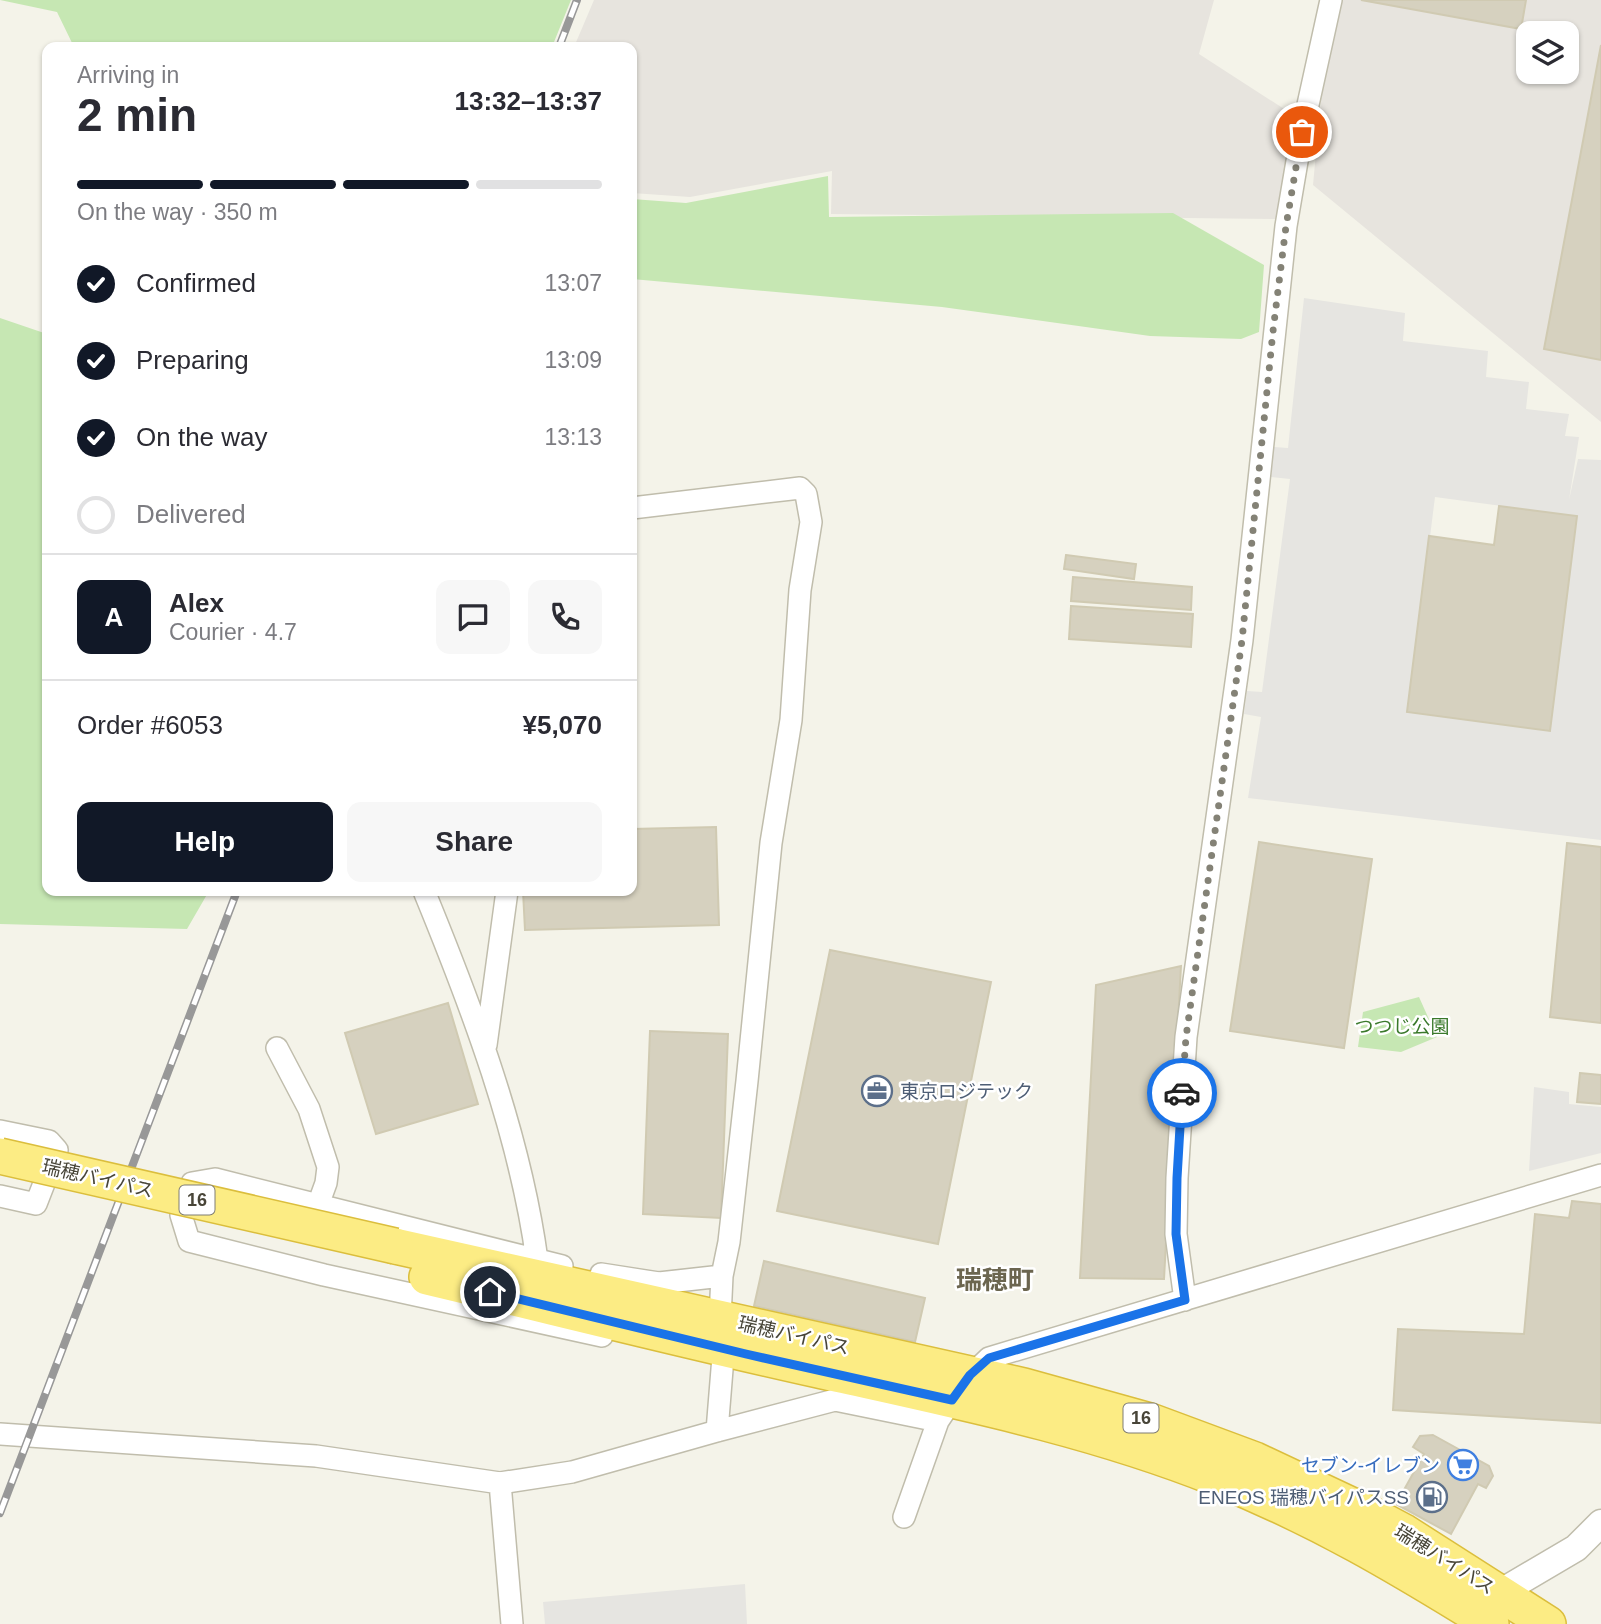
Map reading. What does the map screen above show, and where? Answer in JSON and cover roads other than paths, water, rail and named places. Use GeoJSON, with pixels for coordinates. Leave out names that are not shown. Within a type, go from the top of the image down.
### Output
{"type":"FeatureCollection","features":[{"type":"Feature","properties":{"kind":"highway","name":"瑞穂バイパス"},"geometry":{"type":"LineString","coordinates":[[0,1156],[391,1256],[735,1355],[953,1399],[1117,1444],[1217,1478],[1330,1529],[1477,1613],[1548,1624]]}},
{"type":"Feature","properties":{"kind":"highway","name":"瑞穂バイパス"},"geometry":{"type":"LineString","coordinates":[[0,1180],[720,1318],[953,1399]]}},
{"type":"Feature","properties":{"kind":"street"},"geometry":{"type":"LineString","coordinates":[[1185,1300],[1176,1234],[1186,1037],[1242,640],[1286,226],[1302,132],[1331,0]]}},
{"type":"Feature","properties":{"kind":"street"},"geometry":{"type":"LineString","coordinates":[[637,507],[800,488],[806,494],[811,522],[800,590],[791,720],[771,843],[729,1242],[722,1276],[720,1318]]}},
{"type":"Feature","properties":{"kind":"street"},"geometry":{"type":"LineString","coordinates":[[426,896],[485,1049],[519,1171],[537,1260]]}},
{"type":"Feature","properties":{"kind":"street"},"geometry":{"type":"LineString","coordinates":[[485,1049],[506,896]]}},
{"type":"Feature","properties":{"kind":"street"},"geometry":{"type":"LineString","coordinates":[[277,1048],[309,1109],[328,1167],[326,1183],[318,1205]]}},
{"type":"Feature","properties":{"kind":"street"},"geometry":{"type":"LineString","coordinates":[[0,1131],[50,1141],[57,1150],[36,1204],[0,1196]]}},
{"type":"Feature","properties":{"kind":"street"},"geometry":{"type":"LineString","coordinates":[[904,1517],[953,1399],[989,1358],[1601,1175]]}},
{"type":"Feature","properties":{"kind":"street"},"geometry":{"type":"LineString","coordinates":[[717,1430],[735,1355],[626,1341],[559,1328],[324,1275],[189,1241],[181,1215],[191,1183],[215,1179],[622,1279],[650,1282],[722,1276]]}},
{"type":"Feature","properties":{"kind":"street"},"geometry":{"type":"LineString","coordinates":[[0,1434],[316,1456],[500,1483],[572,1472],[717,1430],[835,1400],[953,1399]]}},
{"type":"Feature","properties":{"kind":"street"},"geometry":{"type":"LineString","coordinates":[[500,1483],[512,1624]]}},
{"type":"Feature","properties":{"kind":"street"},"geometry":{"type":"LineString","coordinates":[[1477,1613],[1576,1548],[1601,1523]]}},
{"type":"Feature","properties":{"kind":"railway"},"geometry":{"type":"LineString","coordinates":[[561,42],[577,0]]}},
{"type":"Feature","properties":{"kind":"railway"},"geometry":{"type":"LineString","coordinates":[[0,1513],[235,896]]}},
{"type":"Feature","properties":{"kind":"place","name":"東京ロジテック"},"geometry":{"type":"Point","coordinates":[877,1091]}},
{"type":"Feature","properties":{"kind":"place","name":"セブン-イレブン"},"geometry":{"type":"Point","coordinates":[1463,1465]}},
{"type":"Feature","properties":{"kind":"place","name":"ENEOS 瑞穂バイパスSS"},"geometry":{"type":"Point","coordinates":[1432,1497]}},
{"type":"Feature","properties":{"kind":"district","name":"瑞穂町"},"geometry":{"type":"Point","coordinates":[995,1280]}},
{"type":"Feature","properties":{"kind":"park label","name":"つつじ公園"},"geometry":{"type":"Point","coordinates":[1402,1026]}}]}
